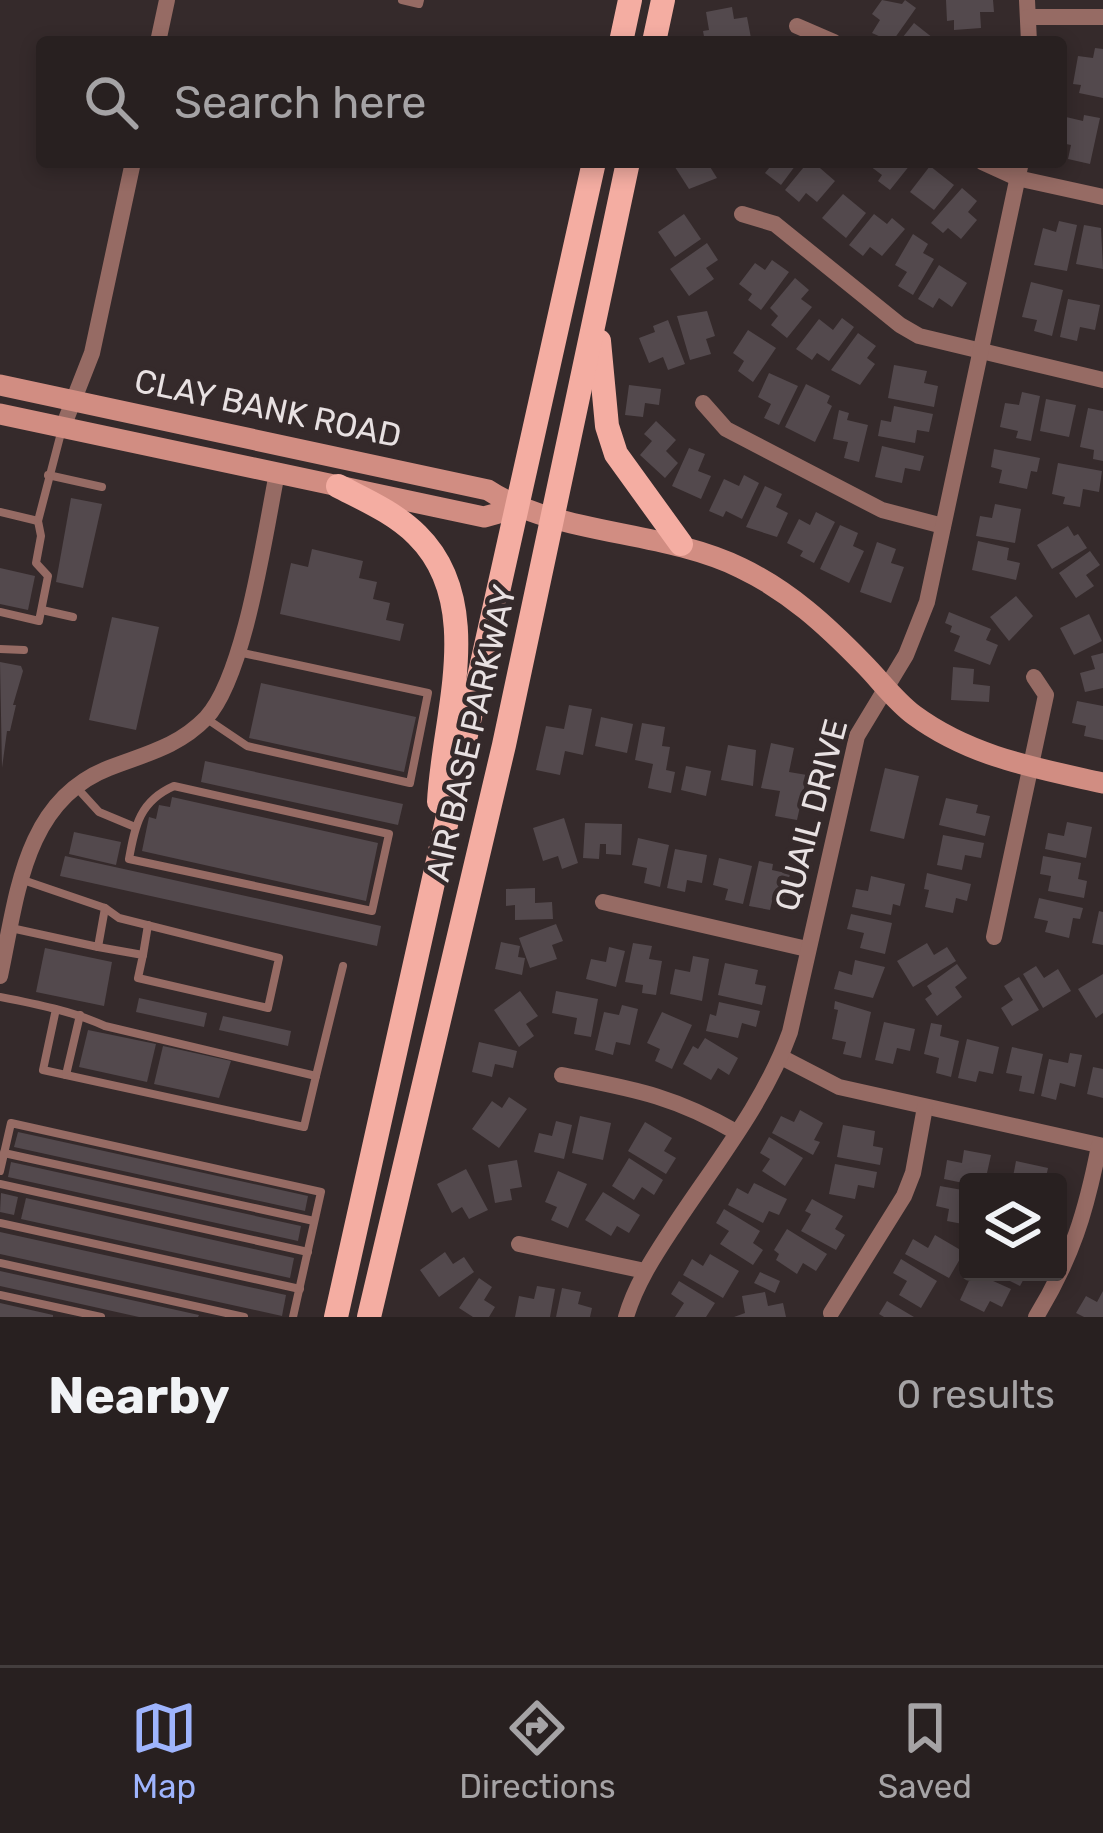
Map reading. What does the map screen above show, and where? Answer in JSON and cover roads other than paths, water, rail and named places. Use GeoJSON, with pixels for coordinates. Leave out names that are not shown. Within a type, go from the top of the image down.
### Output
{"type":"FeatureCollection","features":[{"type":"Feature","properties":{"kind":"main road"},"geometry":{"type":"LineString","coordinates":[[622,36],[630,0]]}},
{"type":"Feature","properties":{"kind":"main road"},"geometry":{"type":"LineString","coordinates":[[654,36],[663,0]]}},
{"type":"Feature","properties":{"kind":"main road","name":"AIR BASE PARKWAY"},"geometry":{"type":"LineString","coordinates":[[336,1317],[593,168]]}},
{"type":"Feature","properties":{"kind":"main road","name":"AIR BASE PARKWAY"},"geometry":{"type":"LineString","coordinates":[[369,1317],[554,517],[627,168]]}},
{"type":"Feature","properties":{"kind":"main road"},"geometry":{"type":"LineString","coordinates":[[597,314],[611,440],[623,468],[681,544]]}},
{"type":"Feature","properties":{"kind":"main road"},"geometry":{"type":"LineString","coordinates":[[338,486],[379,507],[420,538],[436,559],[454,602],[456,650],[440,770],[435,871]]}},
{"type":"Feature","properties":{"kind":"street"},"geometry":{"type":"LineString","coordinates":[[159,36],[167,0]]}},
{"type":"Feature","properties":{"kind":"street"},"geometry":{"type":"LineString","coordinates":[[1028,9],[1103,16]]}},
{"type":"Feature","properties":{"kind":"street"},"geometry":{"type":"LineString","coordinates":[[797,26],[820,36]]}},
{"type":"Feature","properties":{"kind":"street"},"geometry":{"type":"LineString","coordinates":[[63,427],[92,353],[132,168]]}},
{"type":"Feature","properties":{"kind":"street"},"geometry":{"type":"LineString","coordinates":[[1019,170],[1103,197]]}},
{"type":"Feature","properties":{"kind":"street","name":"QUAIL DRIVE"},"geometry":{"type":"LineString","coordinates":[[626,1317],[645,1271],[781,1057],[857,736],[919,627],[1019,170]]}},
{"type":"Feature","properties":{"kind":"street"},"geometry":{"type":"LineString","coordinates":[[742,214],[775,224],[900,325],[944,345],[1103,380]]}},
{"type":"Feature","properties":{"kind":"street","name":"CLAY BANK ROAD"},"geometry":{"type":"LineString","coordinates":[[0,385],[488,490],[517,508],[681,544],[734,564],[782,590],[821,622],[910,712],[949,739],[1031,767],[1103,783]]}},
{"type":"Feature","properties":{"kind":"street"},"geometry":{"type":"LineString","coordinates":[[703,404],[726,429],[862,500],[903,517],[943,526]]}},
{"type":"Feature","properties":{"kind":"street","name":"CLAY BANK ROAD"},"geometry":{"type":"LineString","coordinates":[[0,413],[484,518],[517,508]]}},
{"type":"Feature","properties":{"kind":"street"},"geometry":{"type":"LineString","coordinates":[[0,976],[34,837],[60,800],[107,768],[171,746],[206,718],[226,689],[277,473]]}},
{"type":"Feature","properties":{"kind":"street"},"geometry":{"type":"LineString","coordinates":[[994,937],[1046,695],[1042,682],[1034,677]]}},
{"type":"Feature","properties":{"kind":"street"},"geometry":{"type":"LineString","coordinates":[[603,902],[807,949]]}},
{"type":"Feature","properties":{"kind":"street"},"geometry":{"type":"LineString","coordinates":[[781,1057],[839,1087],[1101,1146],[1072,1253],[1036,1317]]}},
{"type":"Feature","properties":{"kind":"street"},"geometry":{"type":"LineString","coordinates":[[562,1075],[663,1096],[694,1107],[736,1132]]}},
{"type":"Feature","properties":{"kind":"street"},"geometry":{"type":"LineString","coordinates":[[831,1313],[904,1196],[926,1107]]}},
{"type":"Feature","properties":{"kind":"street"},"geometry":{"type":"LineString","coordinates":[[519,1244],[645,1271]]}},
{"type":"Feature","properties":{"kind":"lane"},"geometry":{"type":"LineString","coordinates":[[402,0],[419,4],[420,0]]}},
{"type":"Feature","properties":{"kind":"lane"},"geometry":{"type":"LineString","coordinates":[[0,613],[39,621],[48,576],[36,563],[41,536],[38,521],[63,427]]}},
{"type":"Feature","properties":{"kind":"lane"},"geometry":{"type":"LineString","coordinates":[[48,475],[102,487]]}},
{"type":"Feature","properties":{"kind":"lane"},"geometry":{"type":"LineString","coordinates":[[0,512],[38,521]]}},
{"type":"Feature","properties":{"kind":"lane"},"geometry":{"type":"LineString","coordinates":[[41,610],[73,617]]}},
{"type":"Feature","properties":{"kind":"lane"},"geometry":{"type":"LineString","coordinates":[[0,649],[24,650]]}},
{"type":"Feature","properties":{"kind":"lane"},"geometry":{"type":"LineString","coordinates":[[206,718],[247,746],[410,782],[428,693],[238,652]]}},
{"type":"Feature","properties":{"kind":"lane"},"geometry":{"type":"LineString","coordinates":[[76,786],[99,812],[135,827]]}},
{"type":"Feature","properties":{"kind":"lane"},"geometry":{"type":"LineString","coordinates":[[174,786],[389,834],[372,911],[129,859],[135,827],[143,807],[174,786]]}},
{"type":"Feature","properties":{"kind":"lane"},"geometry":{"type":"LineString","coordinates":[[21,880],[105,908],[119,918],[148,925],[279,958],[268,1008],[138,978],[148,925]]}},
{"type":"Feature","properties":{"kind":"lane"},"geometry":{"type":"LineString","coordinates":[[98,947],[105,908]]}},
{"type":"Feature","properties":{"kind":"lane"},"geometry":{"type":"LineString","coordinates":[[11,928],[143,955]]}},
{"type":"Feature","properties":{"kind":"lane"},"geometry":{"type":"LineString","coordinates":[[56,1009],[43,1070],[304,1127],[343,966]]}},
{"type":"Feature","properties":{"kind":"lane"},"geometry":{"type":"LineString","coordinates":[[0,997],[316,1076]]}},
{"type":"Feature","properties":{"kind":"lane"},"geometry":{"type":"LineString","coordinates":[[66,1075],[80,1015]]}},
{"type":"Feature","properties":{"kind":"lane"},"geometry":{"type":"LineString","coordinates":[[0,1171],[10,1123],[321,1192],[293,1317]]}},
{"type":"Feature","properties":{"kind":"lane"},"geometry":{"type":"LineString","coordinates":[[4,1153],[314,1221]]}},
{"type":"Feature","properties":{"kind":"lane"},"geometry":{"type":"LineString","coordinates":[[0,1184],[308,1252]]}},
{"type":"Feature","properties":{"kind":"lane"},"geometry":{"type":"LineString","coordinates":[[0,1223],[300,1289]]}},
{"type":"Feature","properties":{"kind":"lane"},"geometry":{"type":"LineString","coordinates":[[0,1263],[244,1317]]}},
{"type":"Feature","properties":{"kind":"lane"},"geometry":{"type":"LineString","coordinates":[[0,1294],[101,1317]]}}]}
